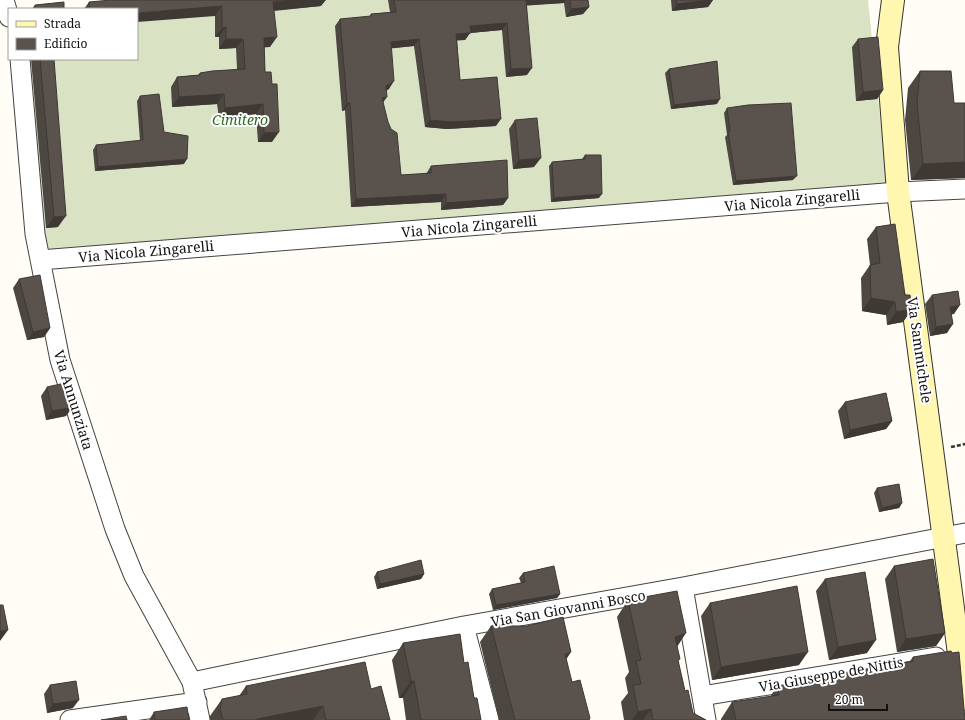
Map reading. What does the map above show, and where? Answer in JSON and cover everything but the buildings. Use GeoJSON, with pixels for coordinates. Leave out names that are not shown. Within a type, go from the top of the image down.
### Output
{"type":"FeatureCollection","features":[{"type":"Feature","properties":{"kind":"street"},"geometry":{"type":"LineString","coordinates":[[4,0],[8,14]]}},
{"type":"Feature","properties":{"kind":"street","name":"Via Sammichele"},"geometry":{"type":"LineString","coordinates":[[893,0],[887,47],[898,192],[955,535],[959,596],[960,653],[965,699]]}},
{"type":"Feature","properties":{"kind":"street","name":"Via Annunziata"},"geometry":{"type":"LineString","coordinates":[[20,60],[25,103],[32,202],[40,260],[60,360],[115,529],[134,576],[192,682],[200,720]]}},
{"type":"Feature","properties":{"kind":"street","name":"Via Nicola Zingarelli"},"geometry":{"type":"LineString","coordinates":[[40,260],[898,192],[965,189]]}},
{"type":"Feature","properties":{"kind":"street","name":"Via San Giovanni Bosco"},"geometry":{"type":"LineString","coordinates":[[192,682],[464,626],[683,588],[955,535]]}},
{"type":"Feature","properties":{"kind":"street"},"geometry":{"type":"LineString","coordinates":[[683,588],[706,720]]}},
{"type":"Feature","properties":{"kind":"street"},"geometry":{"type":"LineString","coordinates":[[464,626],[489,720]]}},
{"type":"Feature","properties":{"kind":"street","name":"Via Giuseppe de Nittis"},"geometry":{"type":"LineString","coordinates":[[702,696],[960,653]]}},
{"type":"Feature","properties":{"kind":"street"},"geometry":{"type":"LineString","coordinates":[[70,720],[196,702]]}},
{"type":"Feature","properties":{"kind":"green space","name":"Cimitero"},"geometry":{"type":"Polygon","coordinates":[[[190,0],[868,0],[887,185],[47,253],[29,60],[138,60],[138,9],[190,0]]]}}]}
